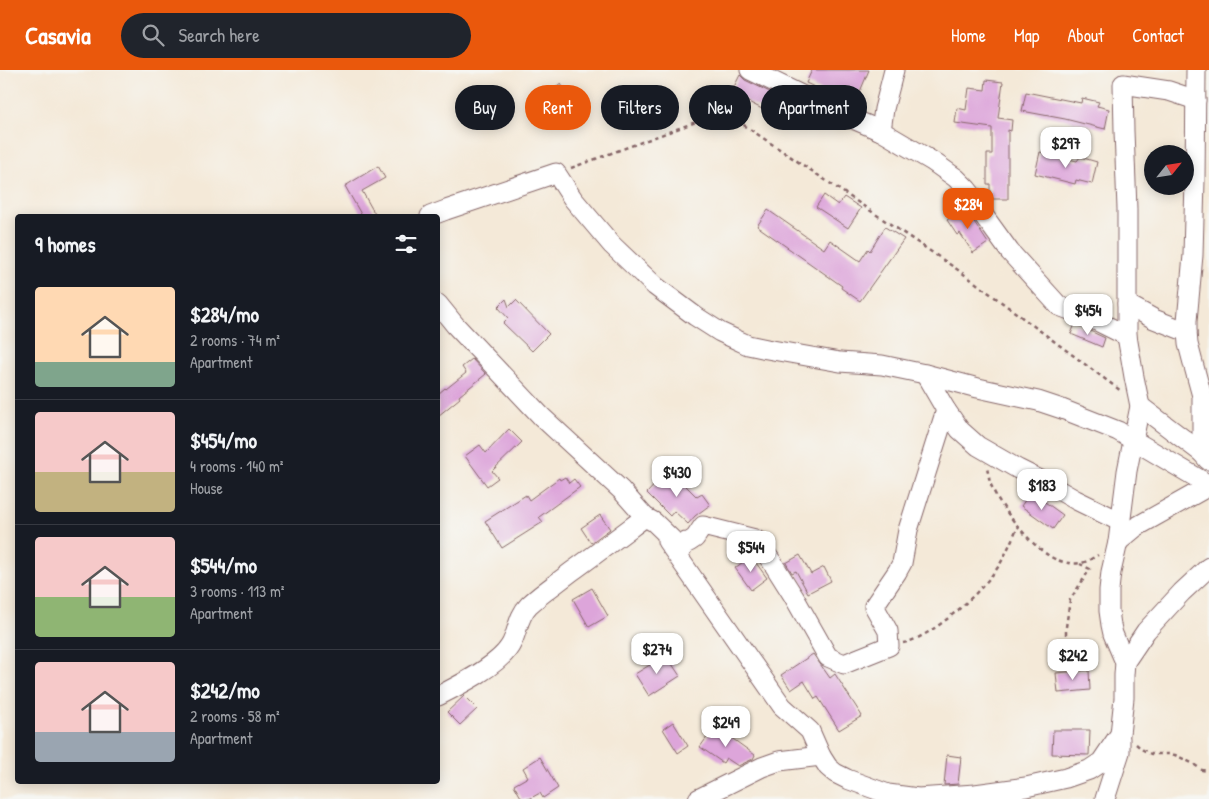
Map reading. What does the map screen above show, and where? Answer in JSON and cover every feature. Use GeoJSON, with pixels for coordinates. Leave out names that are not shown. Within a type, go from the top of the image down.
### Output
{"type":"FeatureCollection","features":[{"type":"Feature","properties":{"kind":"street"},"geometry":{"type":"LineString","coordinates":[[750,70],[830,109],[882,131],[932,161],[956,178],[967,189],[975,199],[988,223],[1010,252],[1059,306],[1091,318],[1127,336]]}},
{"type":"Feature","properties":{"kind":"street"},"geometry":{"type":"LineString","coordinates":[[882,131],[884,109],[894,70]]}},
{"type":"Feature","properties":{"kind":"street"},"geometry":{"type":"LineString","coordinates":[[1105,799],[1120,752],[1125,662],[1111,625],[1109,590],[1118,542],[1127,471],[1140,406],[1127,336],[1124,77],[1169,91],[1199,87],[1193,256],[1187,332],[1188,344],[1202,396],[1205,457]]}},
{"type":"Feature","properties":{"kind":"street"},"geometry":{"type":"LineString","coordinates":[[435,214],[556,173],[573,199],[612,245],[655,286],[720,332],[748,345],[840,362],[882,365],[1038,401],[1118,431],[1209,485],[1136,527],[1118,542]]}},
{"type":"Feature","properties":{"kind":"street"},"geometry":{"type":"LineString","coordinates":[[1127,304],[1154,319],[1187,332]]}},
{"type":"Feature","properties":{"kind":"street"},"geometry":{"type":"LineString","coordinates":[[440,306],[455,325],[542,417],[682,549],[686,542],[695,538],[703,526],[755,540],[772,562],[794,597],[828,657],[844,664],[889,646],[888,632],[874,606],[902,563],[908,530],[946,410]]}},
{"type":"Feature","properties":{"kind":"street"},"geometry":{"type":"LineString","coordinates":[[925,374],[946,410],[968,438],[986,451],[1018,469],[1121,522]]}},
{"type":"Feature","properties":{"kind":"street"},"geometry":{"type":"LineString","coordinates":[[1140,406],[1205,457]]}},
{"type":"Feature","properties":{"kind":"street"},"geometry":{"type":"LineString","coordinates":[[440,695],[486,669],[502,655],[510,646],[520,618],[529,606],[546,590],[649,519]]}},
{"type":"Feature","properties":{"kind":"street"},"geometry":{"type":"LineString","coordinates":[[649,519],[782,706],[810,731],[821,756],[835,773],[888,794],[918,798],[965,795],[1026,787],[1066,778],[1089,770],[1101,762],[1120,734]]}},
{"type":"Feature","properties":{"kind":"street"},"geometry":{"type":"LineString","coordinates":[[1125,662],[1146,630],[1209,567]]}},
{"type":"Feature","properties":{"kind":"street"},"geometry":{"type":"LineString","coordinates":[[698,799],[762,767],[779,761],[821,756]]}},
{"type":"Feature","properties":{"kind":"path"},"geometry":{"type":"LineString","coordinates":[[556,173],[704,118],[721,115],[735,119],[961,272],[1140,406]]}},
{"type":"Feature","properties":{"kind":"path"},"geometry":{"type":"LineString","coordinates":[[986,451],[991,486],[998,500],[1018,526],[1048,555],[1064,562],[1080,564],[1090,569],[1070,600],[1066,627],[1066,659]]}},
{"type":"Feature","properties":{"kind":"path"},"geometry":{"type":"LineString","coordinates":[[898,642],[901,644],[908,642],[927,633],[947,619],[973,596],[991,577],[999,565],[1018,526]]}},
{"type":"Feature","properties":{"kind":"path"},"geometry":{"type":"LineString","coordinates":[[1080,564],[1090,560],[1118,542]]}},
{"type":"Feature","properties":{"kind":"path"},"geometry":{"type":"LineString","coordinates":[[1120,734],[1151,754],[1175,756],[1192,763],[1202,770],[1209,771]]}},
{"type":"Feature","properties":{"kind":"building"},"geometry":{"type":"Polygon","coordinates":[[[812,70],[869,70],[863,85],[810,85],[806,83],[812,70]]]}},
{"type":"Feature","properties":{"kind":"building"},"geometry":{"type":"Polygon","coordinates":[[[740,75],[745,80],[761,88],[761,108],[751,103],[751,85],[735,85],[740,75]]]}},
{"type":"Feature","properties":{"kind":"building"},"geometry":{"type":"Polygon","coordinates":[[[986,80],[1003,82],[998,118],[1012,120],[1011,131],[1008,130],[1008,199],[990,199],[990,184],[987,184],[987,154],[992,154],[992,128],[955,123],[957,108],[966,110],[969,88],[985,90],[986,80]]]}},
{"type":"Feature","properties":{"kind":"building"},"geometry":{"type":"Polygon","coordinates":[[[1026,92],[1081,103],[1082,98],[1099,102],[1097,106],[1109,109],[1105,129],[1022,111],[1026,92]]]}},
{"type":"Feature","properties":{"kind":"building"},"geometry":{"type":"Polygon","coordinates":[[[1040,152],[1077,161],[1080,157],[1097,162],[1092,184],[1076,180],[1075,184],[1035,174],[1040,152]]]}},
{"type":"Feature","properties":{"kind":"building"},"geometry":{"type":"Polygon","coordinates":[[[378,166],[385,178],[362,191],[375,214],[361,214],[345,186],[378,166]]]}},
{"type":"Feature","properties":{"kind":"building"},"geometry":{"type":"Polygon","coordinates":[[[824,195],[838,205],[844,197],[861,208],[848,228],[816,207],[824,195]]]}},
{"type":"Feature","properties":{"kind":"building"},"geometry":{"type":"Polygon","coordinates":[[[965,208],[988,243],[973,253],[960,233],[957,235],[947,220],[965,208]]]}},
{"type":"Feature","properties":{"kind":"building"},"geometry":{"type":"Polygon","coordinates":[[[768,210],[824,249],[830,240],[860,261],[868,249],[870,251],[885,227],[904,239],[860,301],[841,288],[842,286],[757,226],[768,210]]]}},
{"type":"Feature","properties":{"kind":"building"},"geometry":{"type":"Polygon","coordinates":[[[506,299],[509,307],[516,300],[549,334],[532,351],[503,323],[508,318],[498,307],[506,299]]]}},
{"type":"Feature","properties":{"kind":"building"},"geometry":{"type":"Polygon","coordinates":[[[1075,324],[1105,338],[1102,347],[1071,334],[1075,324]]]}},
{"type":"Feature","properties":{"kind":"building"},"geometry":{"type":"Polygon","coordinates":[[[472,359],[486,374],[440,414],[440,392],[466,373],[462,367],[472,359]]]}},
{"type":"Feature","properties":{"kind":"building"},"geometry":{"type":"Polygon","coordinates":[[[509,429],[522,442],[492,471],[498,478],[487,486],[465,456],[480,445],[486,453],[509,429]]]}},
{"type":"Feature","properties":{"kind":"building"},"geometry":{"type":"Polygon","coordinates":[[[669,469],[697,497],[702,494],[710,505],[688,524],[674,511],[670,516],[647,493],[669,469]]]}},
{"type":"Feature","properties":{"kind":"building"},"geometry":{"type":"Polygon","coordinates":[[[565,477],[569,483],[574,479],[580,487],[539,517],[543,522],[502,548],[485,521],[526,495],[529,500],[559,478],[560,480],[565,477]]]}},
{"type":"Feature","properties":{"kind":"building"},"geometry":{"type":"Polygon","coordinates":[[[1031,492],[1063,515],[1053,529],[1021,506],[1031,492]]]}},
{"type":"Feature","properties":{"kind":"building"},"geometry":{"type":"Polygon","coordinates":[[[600,515],[610,529],[591,543],[581,528],[600,515]]]}},
{"type":"Feature","properties":{"kind":"building"},"geometry":{"type":"Polygon","coordinates":[[[800,555],[811,574],[824,567],[831,581],[808,593],[796,571],[792,573],[786,563],[800,555]]]}},
{"type":"Feature","properties":{"kind":"building"},"geometry":{"type":"Polygon","coordinates":[[[751,556],[767,578],[751,590],[735,568],[751,556]]]}},
{"type":"Feature","properties":{"kind":"building"},"geometry":{"type":"Polygon","coordinates":[[[592,588],[608,616],[589,627],[573,599],[592,588]]]}},
{"type":"Feature","properties":{"kind":"building"},"geometry":{"type":"Polygon","coordinates":[[[813,654],[830,678],[835,674],[862,716],[839,730],[818,697],[815,699],[804,681],[791,690],[781,675],[813,654]]]}},
{"type":"Feature","properties":{"kind":"building"},"geometry":{"type":"Polygon","coordinates":[[[666,655],[680,676],[649,696],[635,674],[666,655]]]}},
{"type":"Feature","properties":{"kind":"building"},"geometry":{"type":"Polygon","coordinates":[[[1089,670],[1090,690],[1058,693],[1056,673],[1089,670]]]}},
{"type":"Feature","properties":{"kind":"building"},"geometry":{"type":"Polygon","coordinates":[[[464,696],[477,709],[460,725],[447,712],[464,696]]]}},
{"type":"Feature","properties":{"kind":"building"},"geometry":{"type":"Polygon","coordinates":[[[673,722],[688,746],[678,753],[663,729],[673,722]]]}},
{"type":"Feature","properties":{"kind":"building"},"geometry":{"type":"Polygon","coordinates":[[[715,726],[755,755],[753,759],[738,766],[726,758],[723,763],[700,747],[715,726]]]}},
{"type":"Feature","properties":{"kind":"building"},"geometry":{"type":"Polygon","coordinates":[[[1053,730],[1090,730],[1089,755],[1052,754],[1053,730]]]}},
{"type":"Feature","properties":{"kind":"building"},"geometry":{"type":"Polygon","coordinates":[[[947,755],[961,757],[958,784],[944,785],[947,755]]]}},
{"type":"Feature","properties":{"kind":"building"},"geometry":{"type":"Polygon","coordinates":[[[540,757],[558,788],[543,798],[540,793],[529,799],[522,799],[514,785],[528,777],[523,768],[540,757]]]}}]}
